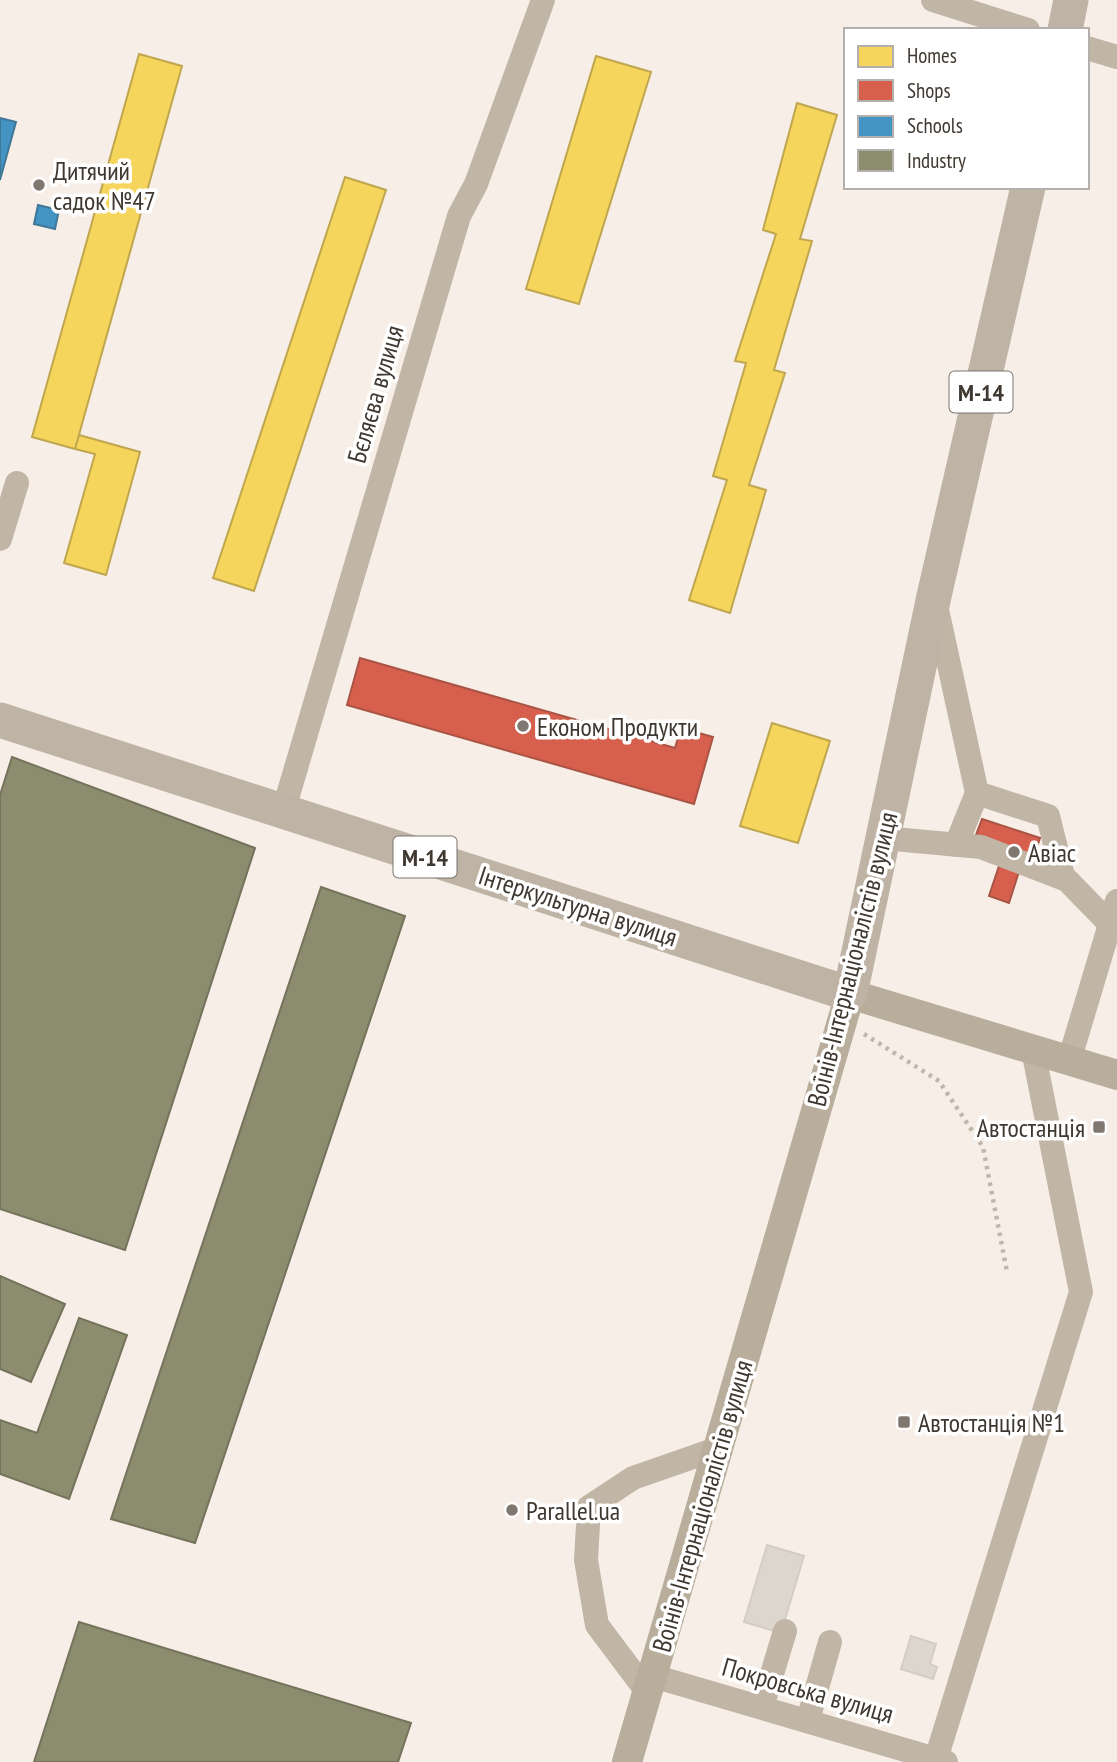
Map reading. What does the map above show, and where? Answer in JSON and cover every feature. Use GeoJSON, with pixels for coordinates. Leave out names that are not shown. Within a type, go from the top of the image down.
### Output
{"type":"FeatureCollection","features":[{"type":"Feature","properties":{"kind":"highway"},"geometry":{"type":"LineString","coordinates":[[1065,28],[1071,0]]}},
{"type":"Feature","properties":{"kind":"highway","name":"Воїнів-Інтернаціоналістів вулиця"},"geometry":{"type":"LineString","coordinates":[[846,1007],[934,596],[1028,189]]}},
{"type":"Feature","properties":{"kind":"highway","name":"Інтеркультурна вулиця"},"geometry":{"type":"LineString","coordinates":[[0,720],[283,812],[846,1007]]}},
{"type":"Feature","properties":{"kind":"main road","name":"Інтеркультурна вулиця"},"geometry":{"type":"LineString","coordinates":[[846,1007],[1033,1050],[1117,1075]]}},
{"type":"Feature","properties":{"kind":"main road","name":"Воїнів-Інтернаціоналістів вулиця"},"geometry":{"type":"LineString","coordinates":[[627,1762],[846,1007]]}},
{"type":"Feature","properties":{"kind":"street","name":"Бєляєва вулиця"},"geometry":{"type":"LineString","coordinates":[[283,812],[459,216],[476,184],[543,0]]}},
{"type":"Feature","properties":{"kind":"street"},"geometry":{"type":"LineString","coordinates":[[933,0],[1022,28]]}},
{"type":"Feature","properties":{"kind":"street"},"geometry":{"type":"LineString","coordinates":[[1089,49],[1117,57]]}},
{"type":"Feature","properties":{"kind":"street"},"geometry":{"type":"LineString","coordinates":[[0,539],[16,483]]}},
{"type":"Feature","properties":{"kind":"street"},"geometry":{"type":"LineString","coordinates":[[934,596],[977,793],[956,845]]}},
{"type":"Feature","properties":{"kind":"street"},"geometry":{"type":"LineString","coordinates":[[977,793],[1048,816],[1062,878]]}},
{"type":"Feature","properties":{"kind":"street"},"geometry":{"type":"LineString","coordinates":[[883,838],[981,846],[1067,880],[1114,912],[1069,1060]]}},
{"type":"Feature","properties":{"kind":"street"},"geometry":{"type":"LineString","coordinates":[[939,1761],[1081,1292],[1033,1050]]}},
{"type":"Feature","properties":{"kind":"street"},"geometry":{"type":"LineString","coordinates":[[651,1684],[597,1625],[586,1560],[589,1507],[633,1478],[719,1448]]}},
{"type":"Feature","properties":{"kind":"street"},"geometry":{"type":"LineString","coordinates":[[762,1707],[785,1630]]}},
{"type":"Feature","properties":{"kind":"street"},"geometry":{"type":"LineString","coordinates":[[808,1720],[830,1642]]}},
{"type":"Feature","properties":{"kind":"street","name":"Покровська вулиця"},"geometry":{"type":"LineString","coordinates":[[651,1684],[762,1707],[939,1761]]}},
{"type":"Feature","properties":{"kind":"path"},"geometry":{"type":"LineString","coordinates":[[846,1007],[939,1081],[983,1147],[1007,1272]]}},
{"type":"Feature","properties":{"kind":"building: Homes"},"geometry":{"type":"Polygon","coordinates":[[[139,54],[182,66],[75,449],[32,437],[139,54]]]}},
{"type":"Feature","properties":{"kind":"building: Homes"},"geometry":{"type":"Polygon","coordinates":[[[596,56],[651,72],[579,304],[526,289],[596,56]]]}},
{"type":"Feature","properties":{"kind":"building: Homes"},"geometry":{"type":"Polygon","coordinates":[[[797,103],[837,115],[800,239],[812,241],[774,370],[785,373],[749,485],[766,490],[730,613],[689,600],[727,480],[713,476],[746,363],[735,361],[776,234],[763,230],[797,103]]]}},
{"type":"Feature","properties":{"kind":"building: Homes"},"geometry":{"type":"Polygon","coordinates":[[[345,177],[386,190],[254,591],[213,578],[345,177]]]}},
{"type":"Feature","properties":{"kind":"building: Homes"},"geometry":{"type":"Polygon","coordinates":[[[79,435],[140,452],[106,575],[64,563],[95,454],[75,449],[79,435]]]}},
{"type":"Feature","properties":{"kind":"building: Homes"},"geometry":{"type":"Polygon","coordinates":[[[772,723],[830,741],[798,843],[740,826],[772,723]]]}},
{"type":"Feature","properties":{"kind":"building: Shops"},"geometry":{"type":"Polygon","coordinates":[[[360,658],[675,748],[681,728],[713,737],[694,804],[347,705],[360,658]]]}},
{"type":"Feature","properties":{"kind":"building: Shops"},"geometry":{"type":"Polygon","coordinates":[[[982,819],[1040,838],[1033,859],[1024,856],[1009,903],[989,896],[1006,845],[976,835],[982,819]]]}},
{"type":"Feature","properties":{"kind":"building: Schools"},"geometry":{"type":"Polygon","coordinates":[[[0,118],[16,122],[0,180],[0,118]]]}},
{"type":"Feature","properties":{"kind":"building: Schools"},"geometry":{"type":"Polygon","coordinates":[[[38,205],[59,210],[55,229],[34,224],[38,205]]]}},
{"type":"Feature","properties":{"kind":"building: Industry"},"geometry":{"type":"Polygon","coordinates":[[[12,757],[255,848],[125,1250],[0,1209],[0,795],[12,757]]]}},
{"type":"Feature","properties":{"kind":"building: Industry"},"geometry":{"type":"Polygon","coordinates":[[[321,887],[405,916],[195,1543],[111,1519],[321,887]]]}},
{"type":"Feature","properties":{"kind":"building: Industry"},"geometry":{"type":"Polygon","coordinates":[[[0,1276],[65,1304],[31,1382],[0,1369],[0,1276]]]}},
{"type":"Feature","properties":{"kind":"building: Industry"},"geometry":{"type":"Polygon","coordinates":[[[79,1318],[127,1335],[69,1499],[0,1474],[0,1420],[37,1433],[79,1318]]]}},
{"type":"Feature","properties":{"kind":"building: Industry"},"geometry":{"type":"Polygon","coordinates":[[[79,1622],[411,1723],[398,1762],[34,1762],[79,1622]]]}},
{"type":"Feature","properties":{"kind":"building: Other"},"geometry":{"type":"Polygon","coordinates":[[[767,1545],[804,1556],[781,1633],[744,1622],[767,1545]]]}},
{"type":"Feature","properties":{"kind":"building: Other"},"geometry":{"type":"Polygon","coordinates":[[[911,1636],[936,1644],[930,1664],[937,1667],[933,1679],[901,1669],[911,1636]]]}},
{"type":"Feature","properties":{"kind":"place","name":"Дитячий садок №47"},"geometry":{"type":"Point","coordinates":[39,185]}},
{"type":"Feature","properties":{"kind":"place","name":"Економ Продукти"},"geometry":{"type":"Point","coordinates":[523,726]}},
{"type":"Feature","properties":{"kind":"place","name":"Авіас"},"geometry":{"type":"Point","coordinates":[1014,852]}},
{"type":"Feature","properties":{"kind":"place","name":"Автостанція"},"geometry":{"type":"Point","coordinates":[1099,1127]}},
{"type":"Feature","properties":{"kind":"place","name":"Автостанція №1"},"geometry":{"type":"Point","coordinates":[904,1422]}},
{"type":"Feature","properties":{"kind":"place","name":"Parallel.ua"},"geometry":{"type":"Point","coordinates":[512,1510]}}]}
